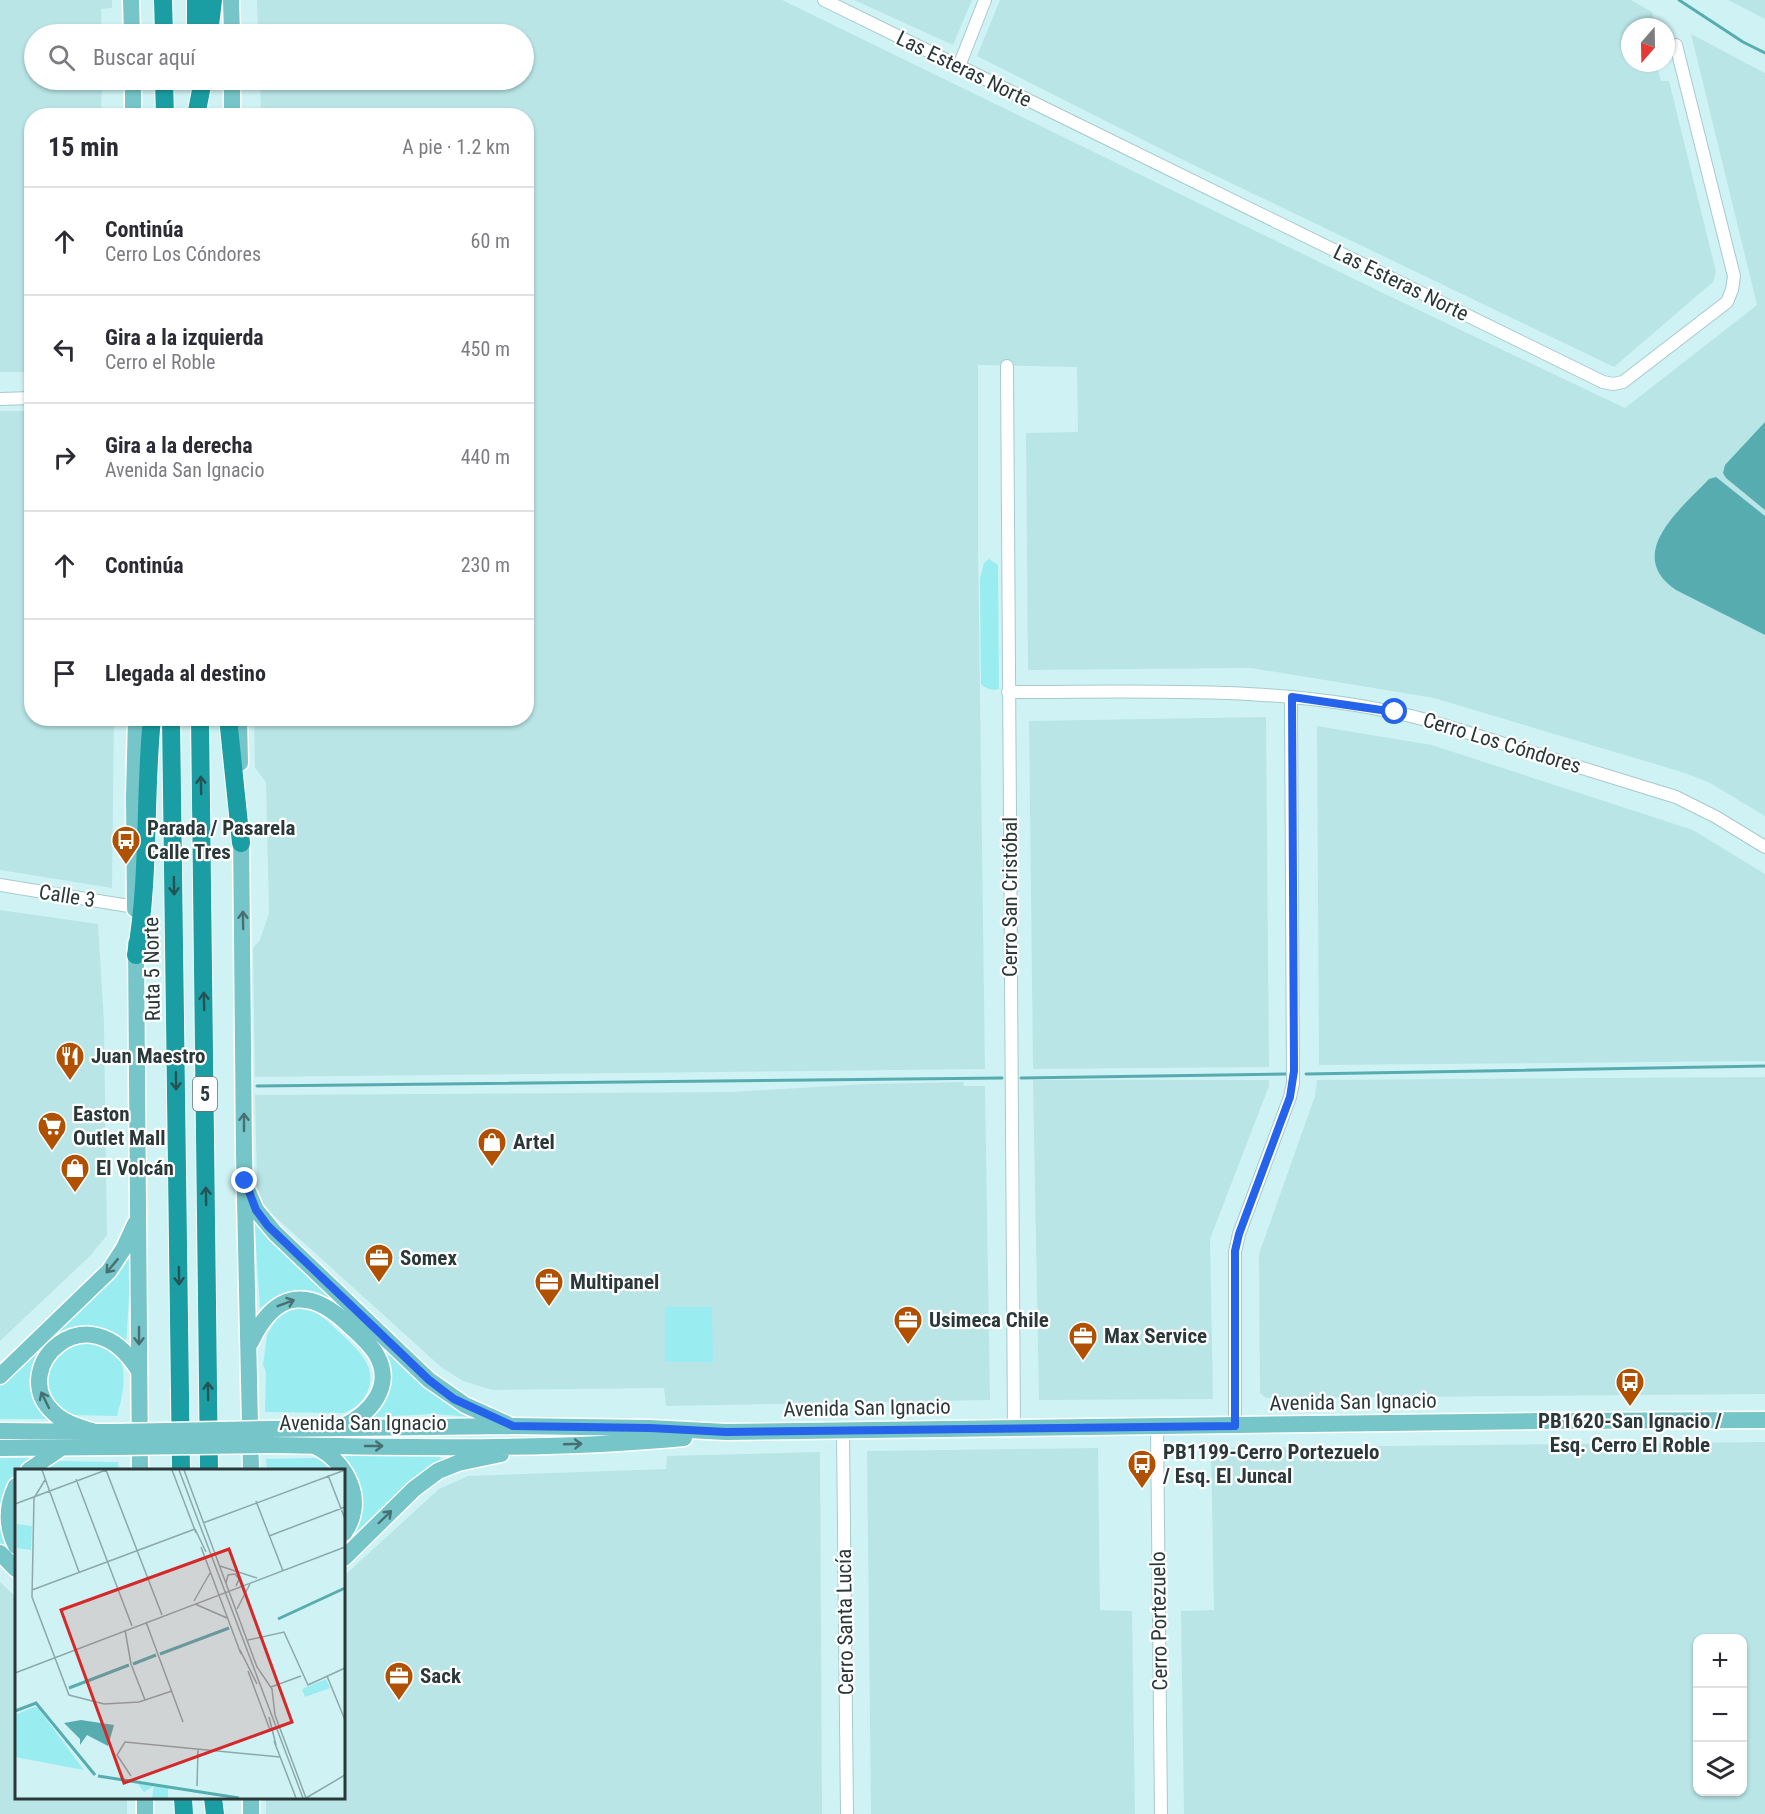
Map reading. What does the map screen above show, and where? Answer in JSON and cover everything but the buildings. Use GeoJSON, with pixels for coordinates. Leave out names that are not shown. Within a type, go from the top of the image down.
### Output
{"type":"FeatureCollection","features":[{"type":"Feature","properties":{"kind":"highway"},"geometry":{"type":"LineString","coordinates":[[163,0],[164,24]]}},
{"type":"Feature","properties":{"kind":"highway"},"geometry":{"type":"LineString","coordinates":[[196,0],[196,24]]}},
{"type":"Feature","properties":{"kind":"highway"},"geometry":{"type":"LineString","coordinates":[[210,24],[213,0]]}},
{"type":"Feature","properties":{"kind":"highway"},"geometry":{"type":"LineString","coordinates":[[164,90],[165,108]]}},
{"type":"Feature","properties":{"kind":"highway"},"geometry":{"type":"LineString","coordinates":[[195,90],[195,108]]}},
{"type":"Feature","properties":{"kind":"highway"},"geometry":{"type":"LineString","coordinates":[[197,108],[201,90]]}},
{"type":"Feature","properties":{"kind":"highway"},"geometry":{"type":"LineString","coordinates":[[136,955],[145,892],[147,777],[151,726]]}},
{"type":"Feature","properties":{"kind":"highway","name":"Ruta 5 Norte"},"geometry":{"type":"LineString","coordinates":[[171,726],[181,1469]]}},
{"type":"Feature","properties":{"kind":"highway","name":"5"},"geometry":{"type":"LineString","coordinates":[[200,726],[209,1469]]}},
{"type":"Feature","properties":{"kind":"highway"},"geometry":{"type":"LineString","coordinates":[[229,726],[241,843]]}},
{"type":"Feature","properties":{"kind":"highway"},"geometry":{"type":"LineString","coordinates":[[183,1799],[184,1814]]}},
{"type":"Feature","properties":{"kind":"highway"},"geometry":{"type":"LineString","coordinates":[[212,1799],[214,1814]]}},
{"type":"Feature","properties":{"kind":"main road"},"geometry":{"type":"LineString","coordinates":[[132,0],[132,24]]}},
{"type":"Feature","properties":{"kind":"main road"},"geometry":{"type":"LineString","coordinates":[[231,0],[232,24]]}},
{"type":"Feature","properties":{"kind":"main road"},"geometry":{"type":"LineString","coordinates":[[133,90],[133,108]]}},
{"type":"Feature","properties":{"kind":"main road"},"geometry":{"type":"LineString","coordinates":[[232,90],[232,108]]}},
{"type":"Feature","properties":{"kind":"main road"},"geometry":{"type":"LineString","coordinates":[[136,726],[134,808],[140,1469]]}},
{"type":"Feature","properties":{"kind":"main road"},"geometry":{"type":"LineString","coordinates":[[239,726],[251,1469]]}},
{"type":"Feature","properties":{"kind":"main road"},"geometry":{"type":"LineString","coordinates":[[245,1181],[256,1210],[268,1226],[429,1380],[454,1399],[513,1426]]}},
{"type":"Feature","properties":{"kind":"main road"},"geometry":{"type":"LineString","coordinates":[[0,1376],[114,1264],[129,1240],[138,1214]]}},
{"type":"Feature","properties":{"kind":"main road"},"geometry":{"type":"LineString","coordinates":[[249,1345],[261,1322],[273,1309],[286,1301],[300,1298],[319,1302],[327,1307],[362,1337],[375,1351],[381,1364],[383,1377],[380,1392],[372,1407],[366,1412],[352,1422],[335,1429]]}},
{"type":"Feature","properties":{"kind":"main road"},"geometry":{"type":"LineString","coordinates":[[92,1431],[58,1417],[44,1400],[40,1386],[40,1372],[49,1352],[60,1342],[73,1336],[98,1335],[121,1348],[139,1371]]}},
{"type":"Feature","properties":{"kind":"main road","name":"Avenida San Ignacio"},"geometry":{"type":"LineString","coordinates":[[0,1448],[60,1449],[115,1439],[270,1437],[335,1429],[513,1426],[650,1428],[726,1432],[1765,1420]]}},
{"type":"Feature","properties":{"kind":"main road","name":"Avenida San Ignacio"},"geometry":{"type":"LineString","coordinates":[[0,1431],[92,1431],[115,1439]]}},
{"type":"Feature","properties":{"kind":"main road","name":"Avenida San Ignacio"},"geometry":{"type":"LineString","coordinates":[[270,1437],[315,1446],[534,1445],[660,1440],[726,1432]]}},
{"type":"Feature","properties":{"kind":"main road"},"geometry":{"type":"LineString","coordinates":[[345,1557],[414,1489],[438,1471],[458,1463],[511,1453],[534,1445]]}},
{"type":"Feature","properties":{"kind":"main road"},"geometry":{"type":"LineString","coordinates":[[315,1446],[336,1461],[341,1469]]}},
{"type":"Feature","properties":{"kind":"main road"},"geometry":{"type":"LineString","coordinates":[[30,1469],[60,1449]]}},
{"type":"Feature","properties":{"kind":"main road"},"geometry":{"type":"LineString","coordinates":[[345,1474],[351,1483],[354,1497],[350,1523],[345,1531]]}},
{"type":"Feature","properties":{"kind":"main road"},"geometry":{"type":"LineString","coordinates":[[15,1489],[9,1517],[15,1544]]}},
{"type":"Feature","properties":{"kind":"main road"},"geometry":{"type":"LineString","coordinates":[[0,1553],[15,1568]]}},
{"type":"Feature","properties":{"kind":"street","name":"Las Esteras Norte"},"geometry":{"type":"LineString","coordinates":[[824,0],[1603,382],[1613,384],[1623,382],[1727,302],[1732,290],[1734,276],[1676,45]]}},
{"type":"Feature","properties":{"kind":"street"},"geometry":{"type":"LineString","coordinates":[[958,66],[985,0]]}},
{"type":"Feature","properties":{"kind":"street","name":"Cerro San Cristóbal"},"geometry":{"type":"LineString","coordinates":[[1006,366],[1014,1429]]}},
{"type":"Feature","properties":{"kind":"street"},"geometry":{"type":"LineString","coordinates":[[0,399],[24,398]]}},
{"type":"Feature","properties":{"kind":"street","name":"Cerro Los Cóndores"},"geometry":{"type":"LineString","coordinates":[[1008,692],[1208,692],[1292,697],[1414,716],[1676,797],[1716,817],[1765,848]]}},
{"type":"Feature","properties":{"kind":"street"},"geometry":{"type":"LineString","coordinates":[[1235,1426],[1235,1251],[1239,1234],[1290,1097],[1294,1071],[1292,697]]}},
{"type":"Feature","properties":{"kind":"street","name":"Calle 3"},"geometry":{"type":"LineString","coordinates":[[0,885],[135,907]]}},
{"type":"Feature","properties":{"kind":"street","name":"Cerro Portezuelo"},"geometry":{"type":"LineString","coordinates":[[1157,1427],[1161,1814]]}},
{"type":"Feature","properties":{"kind":"street","name":"Cerro Santa Lucía"},"geometry":{"type":"LineString","coordinates":[[843,1431],[847,1814]]}},
{"type":"Feature","properties":{"kind":"shaded area"},"geometry":{"type":"Polygon","coordinates":[[[0,0],[112,0],[112,8],[101,9],[102,24],[24,24],[24,90],[102,90],[101,108],[24,108],[24,372],[0,372],[0,0]]]}},
{"type":"Feature","properties":{"kind":"shaded area"},"geometry":{"type":"Polygon","coordinates":[[[257,0],[782,0],[1383,293],[1625,408],[1757,305],[1691,34],[1765,73],[1765,816],[1710,783],[1685,773],[1434,698],[1251,668],[1028,670],[1026,433],[1078,432],[1077,367],[978,365],[978,549],[985,1069],[255,1077],[253,948],[260,940],[269,913],[266,782],[255,768],[254,726],[534,726],[534,108],[261,108],[260,90],[534,90],[534,24],[258,24],[257,0]]]}},
{"type":"Feature","properties":{"kind":"shaded area"},"geometry":{"type":"Polygon","coordinates":[[[854,0],[972,0],[953,45],[854,0]]]}},
{"type":"Feature","properties":{"kind":"shaded area"},"geometry":{"type":"Polygon","coordinates":[[[1000,0],[1631,0],[1652,12],[1654,18],[1621,18],[1621,72],[1658,72],[1661,81],[1669,81],[1716,272],[1713,282],[1614,367],[1177,157],[977,56],[1000,0]]]}},
{"type":"Feature","properties":{"kind":"shaded area"},"geometry":{"type":"Polygon","coordinates":[[[1728,0],[1765,0],[1765,19],[1728,0]]]}},
{"type":"Feature","properties":{"kind":"shaded area"},"geometry":{"type":"Polygon","coordinates":[[[0,411],[24,411],[24,726],[114,726],[112,888],[0,870],[0,411]]]}},
{"type":"Feature","properties":{"kind":"shaded area"},"geometry":{"type":"Polygon","coordinates":[[[1765,422],[1765,510],[1723,473],[1725,465],[1765,422]]]}},
{"type":"Feature","properties":{"kind":"shaded area"},"geometry":{"type":"Polygon","coordinates":[[[1716,477],[1765,516],[1765,635],[1676,590],[1661,576],[1655,562],[1656,547],[1662,532],[1709,479],[1716,477]]]}},
{"type":"Feature","properties":{"kind":"shaded area"},"geometry":{"type":"Polygon","coordinates":[[[989,559],[998,565],[999,689],[994,690],[981,684],[980,579],[984,563],[989,559]]]}},
{"type":"Feature","properties":{"kind":"shaded area"},"geometry":{"type":"Polygon","coordinates":[[[1266,717],[1269,1067],[1033,1069],[1029,721],[1266,717]]]}},
{"type":"Feature","properties":{"kind":"shaded area"},"geometry":{"type":"Polygon","coordinates":[[[1317,726],[1432,745],[1693,830],[1765,874],[1765,1061],[1319,1065],[1317,726]]]}},
{"type":"Feature","properties":{"kind":"shaded area","name":"Easton Outlet Mall"},"geometry":{"type":"Polygon","coordinates":[[[0,910],[98,924],[104,1023],[107,1235],[91,1255],[0,1341],[0,910]]]}},
{"type":"Feature","properties":{"kind":"shaded area"},"geometry":{"type":"Polygon","coordinates":[[[1765,1077],[1765,1394],[1266,1398],[1260,1393],[1259,1254],[1315,1096],[1317,1080],[1765,1077]]]}},
{"type":"Feature","properties":{"kind":"shaded area"},"geometry":{"type":"Polygon","coordinates":[[[1033,1080],[1269,1080],[1269,1086],[1210,1239],[1213,1399],[1039,1400],[1033,1080]]]}},
{"type":"Feature","properties":{"kind":"shaded area"},"geometry":{"type":"Polygon","coordinates":[[[963,1082],[964,1086],[985,1086],[990,1400],[666,1406],[664,1388],[492,1390],[463,1381],[441,1367],[272,1214],[262,1202],[257,1186],[255,1095],[731,1092],[867,1084],[963,1082]]]}},
{"type":"Feature","properties":{"kind":"shaded area"},"geometry":{"type":"Polygon","coordinates":[[[254,1215],[473,1417],[434,1414],[373,1417],[387,1393],[390,1380],[390,1366],[386,1355],[344,1310],[324,1295],[307,1290],[290,1291],[274,1298],[260,1309],[254,1215]]]}},
{"type":"Feature","properties":{"kind":"shaded area"},"geometry":{"type":"Polygon","coordinates":[[[132,1251],[126,1345],[114,1335],[99,1328],[82,1326],[64,1331],[54,1339],[38,1401],[47,1419],[0,1419],[0,1384],[132,1251]]]}},
{"type":"Feature","properties":{"kind":"shaded area"},"geometry":{"type":"Polygon","coordinates":[[[665,1307],[712,1307],[713,1362],[665,1362],[665,1307]]]}},
{"type":"Feature","properties":{"kind":"shaded area"},"geometry":{"type":"Polygon","coordinates":[[[300,1308],[312,1311],[326,1320],[362,1355],[367,1364],[370,1372],[369,1387],[362,1400],[351,1410],[344,1413],[265,1412],[266,1372],[263,1365],[267,1335],[277,1318],[287,1311],[300,1308]]]}},
{"type":"Feature","properties":{"kind":"shaded area"},"geometry":{"type":"Polygon","coordinates":[[[87,1340],[110,1349],[121,1362],[124,1380],[117,1416],[73,1415],[61,1410],[49,1396],[46,1381],[49,1367],[63,1347],[87,1340]]]}},
{"type":"Feature","properties":{"kind":"shaded area"},"geometry":{"type":"Polygon","coordinates":[[[1765,1442],[1765,1814],[1184,1814],[1181,1611],[1214,1610],[1211,1448],[1765,1442]]]}},
{"type":"Feature","properties":{"kind":"shaded area"},"geometry":{"type":"Polygon","coordinates":[[[1098,1448],[1100,1610],[1132,1611],[1135,1814],[871,1814],[867,1451],[1098,1448]]]}},
{"type":"Feature","properties":{"kind":"shaded area"},"geometry":{"type":"Polygon","coordinates":[[[820,1452],[822,1814],[266,1814],[266,1799],[345,1799],[345,1575],[439,1489],[468,1476],[666,1469],[667,1456],[820,1452]]]}},
{"type":"Feature","properties":{"kind":"shaded area"},"geometry":{"type":"Polygon","coordinates":[[[438,1455],[443,1462],[345,1548],[345,1541],[359,1495],[355,1476],[340,1456],[438,1455]]]}},
{"type":"Feature","properties":{"kind":"shaded area"},"geometry":{"type":"Polygon","coordinates":[[[0,1458],[32,1458],[15,1469],[5,1492],[15,1562],[0,1547],[0,1458]]]}},
{"type":"Feature","properties":{"kind":"shaded area"},"geometry":{"type":"Polygon","coordinates":[[[316,1458],[333,1469],[267,1469],[266,1459],[316,1458]]]}},
{"type":"Feature","properties":{"kind":"shaded area"},"geometry":{"type":"Polygon","coordinates":[[[54,1461],[118,1462],[119,1469],[37,1469],[54,1461]]]}},
{"type":"Feature","properties":{"kind":"shaded area"},"geometry":{"type":"Polygon","coordinates":[[[0,1582],[15,1596],[15,1799],[127,1799],[127,1814],[0,1814],[0,1582]]]}},
{"type":"Feature","properties":{"kind":"waterway"},"geometry":{"type":"LineString","coordinates":[[1679,0],[1743,42],[1765,53]]}},
{"type":"Feature","properties":{"kind":"waterway"},"geometry":{"type":"LineString","coordinates":[[1306,1074],[1765,1066]]}},
{"type":"Feature","properties":{"kind":"waterway"},"geometry":{"type":"LineString","coordinates":[[1021,1078],[1286,1074]]}},
{"type":"Feature","properties":{"kind":"waterway"},"geometry":{"type":"LineString","coordinates":[[257,1086],[1002,1078]]}},
{"type":"Feature","properties":{"kind":"place","name":"Parada / Pasarela Calle Tres"},"geometry":{"type":"Point","coordinates":[126,866]}},
{"type":"Feature","properties":{"kind":"place","name":"Juan Maestro"},"geometry":{"type":"Point","coordinates":[70,1082]}},
{"type":"Feature","properties":{"kind":"place","name":"Easton Outlet Mall"},"geometry":{"type":"Point","coordinates":[52,1152]}},
{"type":"Feature","properties":{"kind":"place","name":"Artel"},"geometry":{"type":"Point","coordinates":[492,1168]}},
{"type":"Feature","properties":{"kind":"place","name":"El Volcán"},"geometry":{"type":"Point","coordinates":[75,1194]}},
{"type":"Feature","properties":{"kind":"place","name":"Somex"},"geometry":{"type":"Point","coordinates":[379,1284]}},
{"type":"Feature","properties":{"kind":"place","name":"Multipanel"},"geometry":{"type":"Point","coordinates":[549,1308]}},
{"type":"Feature","properties":{"kind":"place","name":"Usimeca Chile"},"geometry":{"type":"Point","coordinates":[908,1346]}},
{"type":"Feature","properties":{"kind":"place","name":"Max Service"},"geometry":{"type":"Point","coordinates":[1083,1362]}},
{"type":"Feature","properties":{"kind":"place","name":"PB1620-San Ignacio / Esq. Cerro El Roble"},"geometry":{"type":"Point","coordinates":[1630,1408]}},
{"type":"Feature","properties":{"kind":"place","name":"PB1199-Cerro Portezuelo / Esq. El Juncal"},"geometry":{"type":"Point","coordinates":[1142,1490]}},
{"type":"Feature","properties":{"kind":"place","name":"Sack"},"geometry":{"type":"Point","coordinates":[399,1702]}},
{"type":"Feature","properties":{"kind":"route"},"geometry":{"type":"LineString","coordinates":[[245,1181],[256,1210],[268,1226],[429,1380],[454,1399],[513,1426],[650,1428],[726,1432],[1235,1426],[1235,1251],[1239,1234],[1290,1097],[1294,1071],[1292,697],[1395,712]]}}]}
